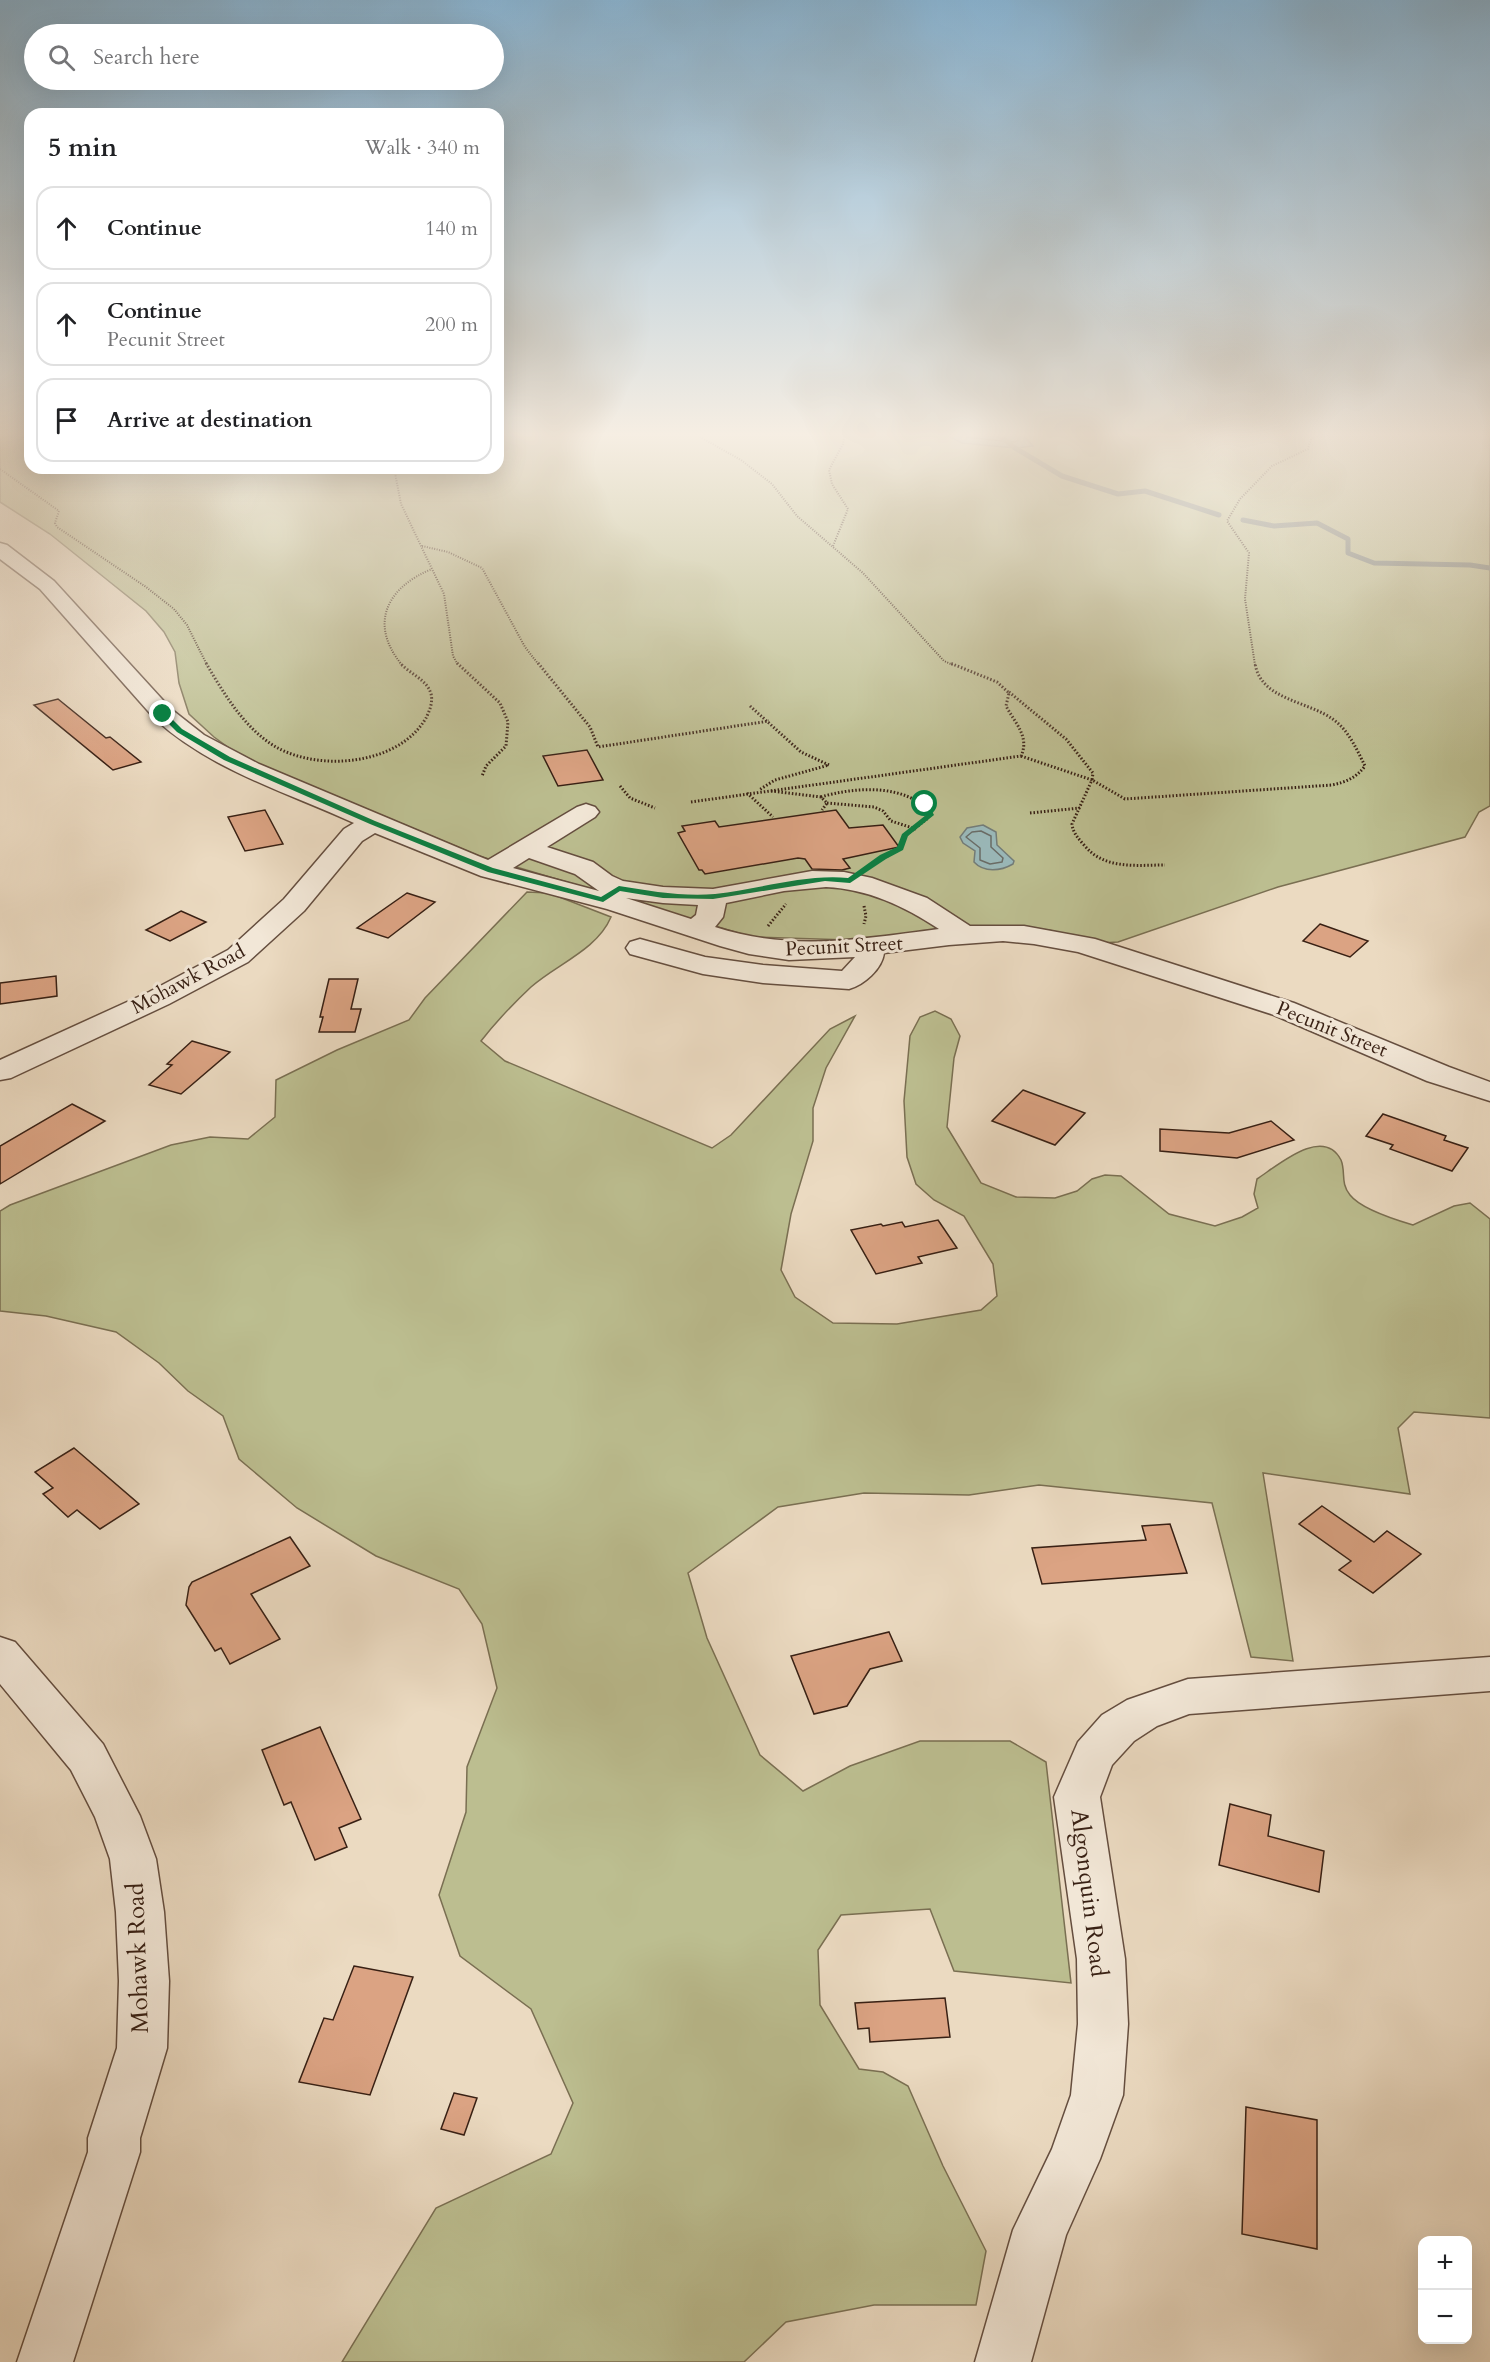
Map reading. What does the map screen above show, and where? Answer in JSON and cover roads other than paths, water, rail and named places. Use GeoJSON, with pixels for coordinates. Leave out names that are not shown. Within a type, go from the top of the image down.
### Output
{"type":"FeatureCollection","features":[{"type":"Feature","properties":{"kind":"street","name":"Pecunit Street"},"geometry":{"type":"LineString","coordinates":[[0,549],[47,585],[77,616],[127,677],[180,731],[227,759],[373,823],[490,870],[611,894],[696,930],[742,944],[806,951],[866,948],[964,935],[1020,934],[1084,945],[1284,1009],[1438,1074],[1490,1092]]}},
{"type":"Feature","properties":{"kind":"street"},"geometry":{"type":"LineString","coordinates":[[490,870],[586,812]]}},
{"type":"Feature","properties":{"kind":"street","name":"Mohawk Road"},"geometry":{"type":"LineString","coordinates":[[0,1071],[159,998],[238,956],[275,925],[353,835],[373,823]]}},
{"type":"Feature","properties":{"kind":"street"},"geometry":{"type":"LineString","coordinates":[[525,848],[584,868],[602,882],[611,894],[713,897],[797,882],[825,879],[850,881],[892,894],[934,912],[964,935]]}},
{"type":"Feature","properties":{"kind":"street"},"geometry":{"type":"LineString","coordinates":[[696,930],[709,917],[713,897]]}},
{"type":"Feature","properties":{"kind":"street"},"geometry":{"type":"LineString","coordinates":[[713,967],[742,944]]}},
{"type":"Feature","properties":{"kind":"street"},"geometry":{"type":"LineString","coordinates":[[640,948],[713,967],[763,974],[849,980],[870,960],[866,948]]}},
{"type":"Feature","properties":{"kind":"street","name":"Mohawk Road"},"geometry":{"type":"LineString","coordinates":[[0,1654],[87,1757],[117,1816],[133,1859],[140,1912],[144,1981],[141,2048],[114,2138],[114,2152],[45,2362]]}},
{"type":"Feature","properties":{"kind":"street","name":"Algonquin Road"},"geometry":{"type":"LineString","coordinates":[[1003,2362],[1040,2230],[1074,2159],[1096,2095],[1103,2024],[1101,1959],[1077,1797],[1094,1755],[1118,1728],[1142,1713],[1188,1697],[1490,1674]]}},
{"type":"Feature","properties":{"kind":"water"},"geometry":{"type":"Polygon","coordinates":[[[983,825],[996,832],[997,845],[1014,861],[1013,864],[993,870],[978,866],[974,862],[975,851],[963,843],[960,837],[967,828],[983,825]]]}},
{"type":"Feature","properties":{"kind":"waterway"},"geometry":{"type":"LineString","coordinates":[[1348,542],[1348,553],[1374,563],[1470,565],[1490,568]]}}]}
